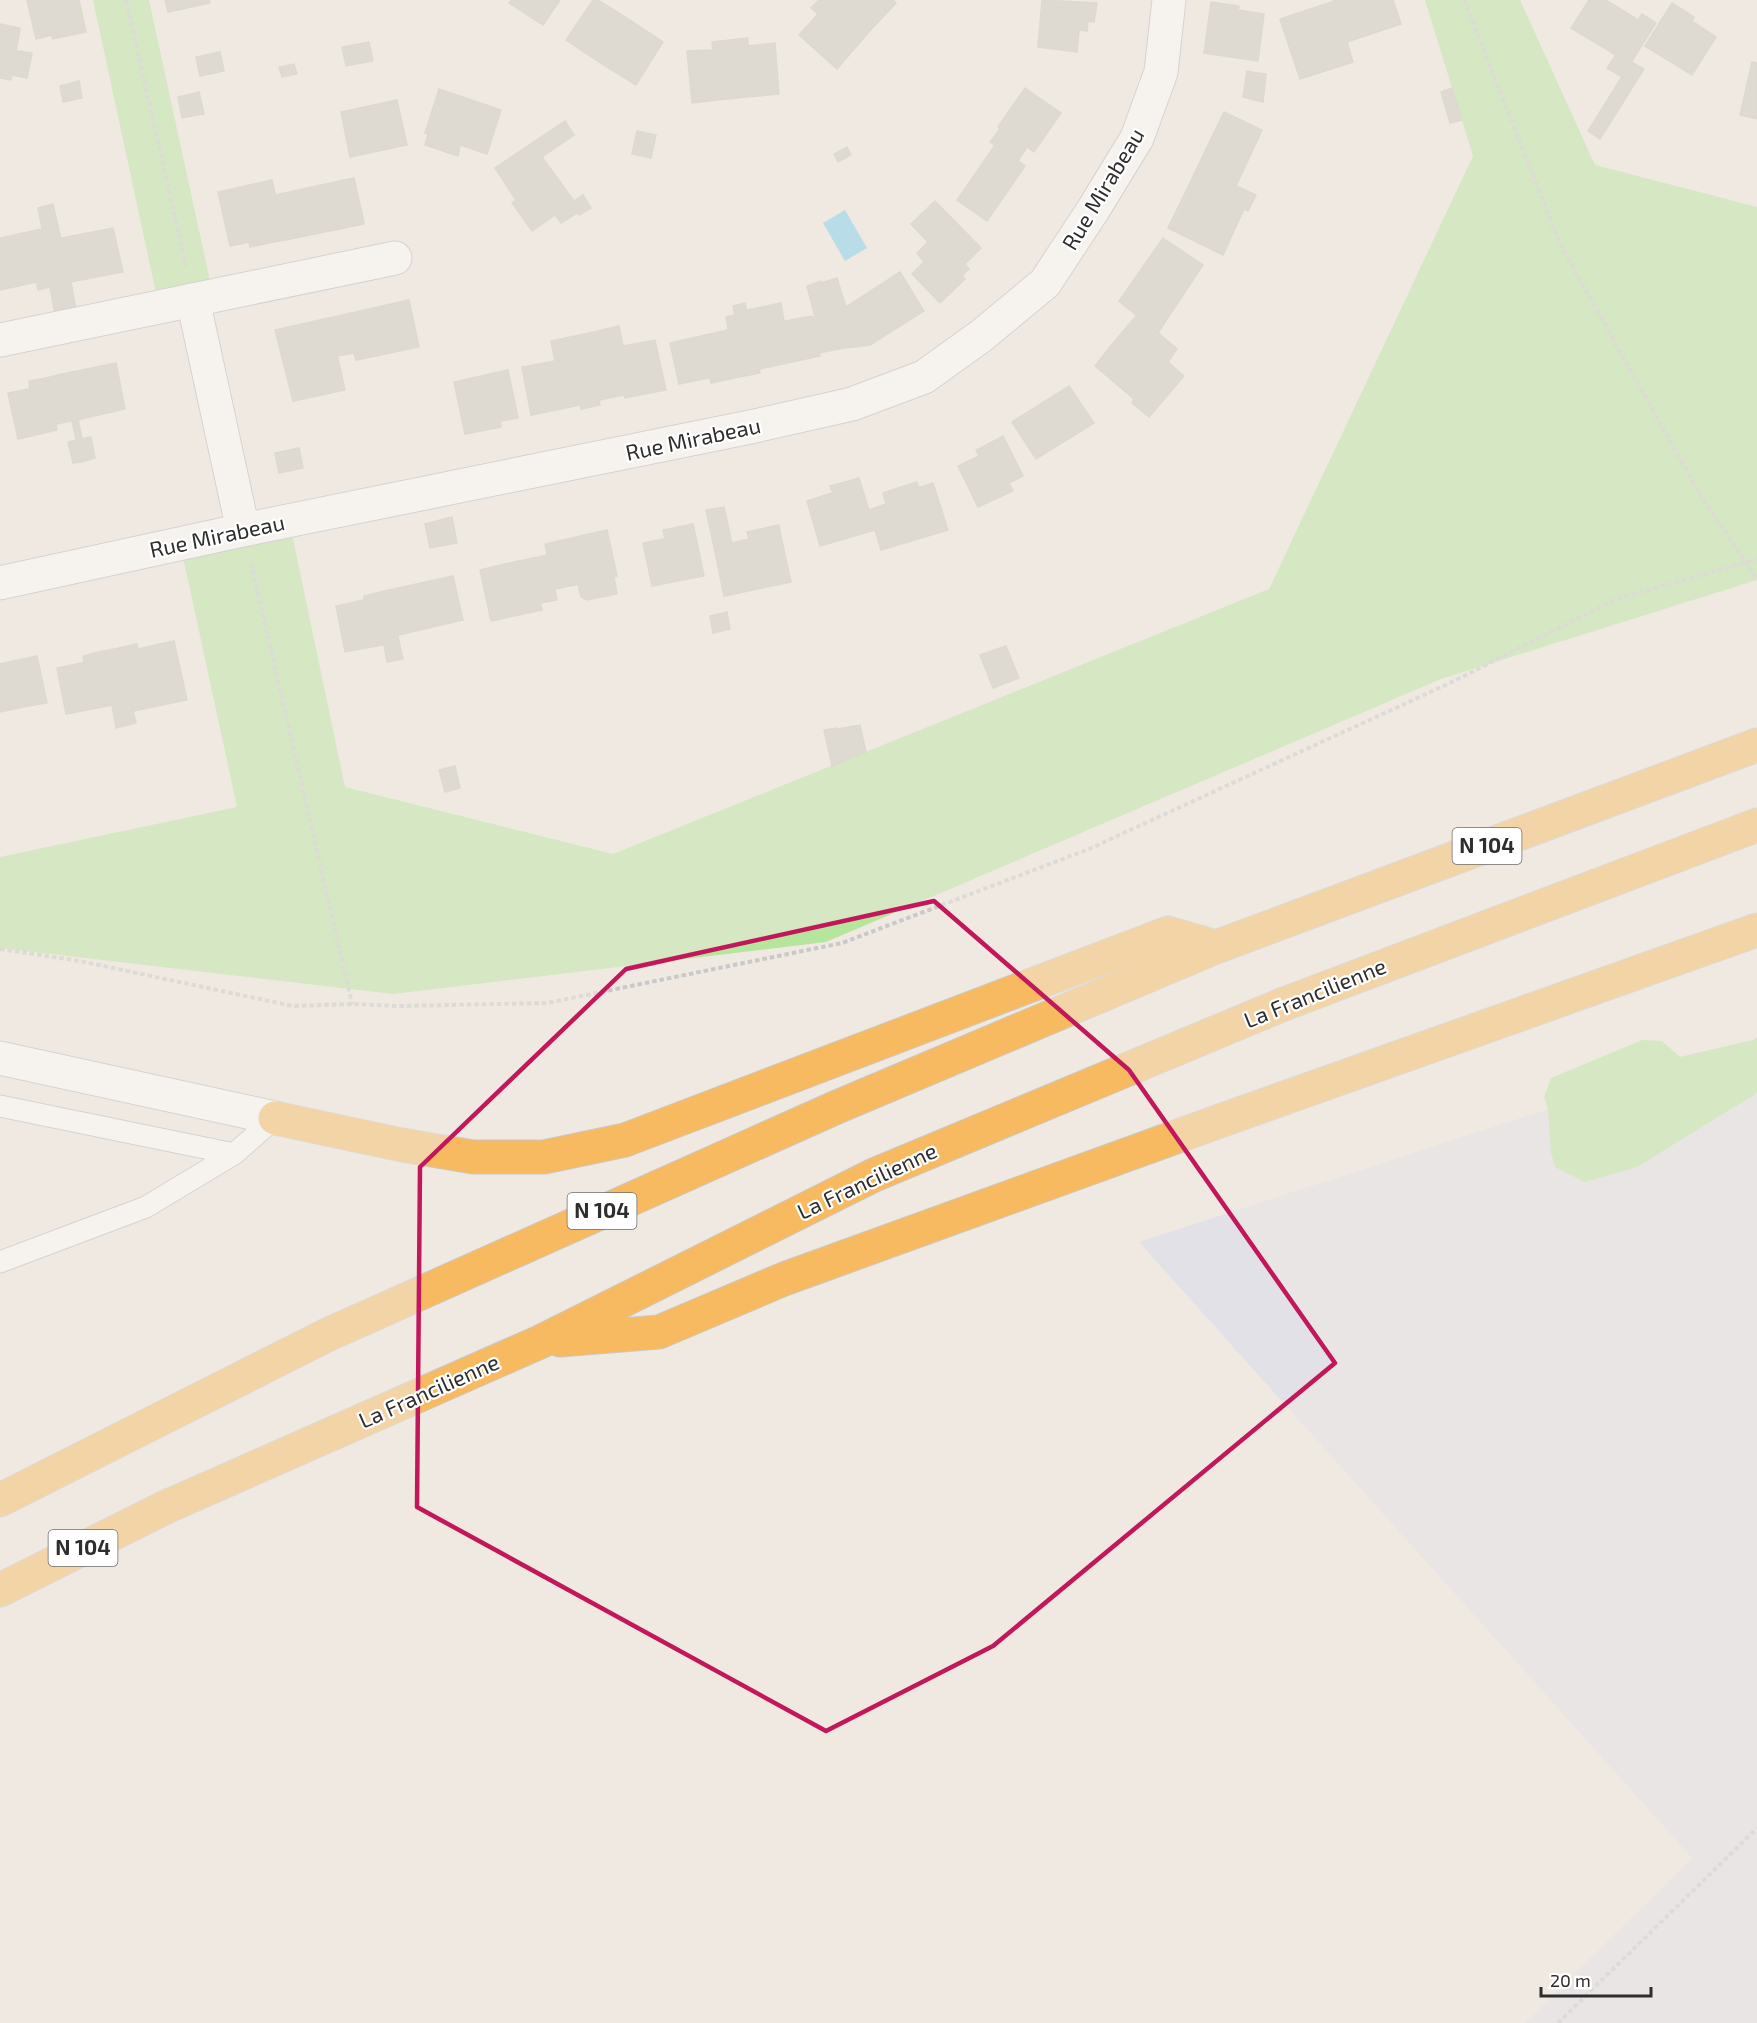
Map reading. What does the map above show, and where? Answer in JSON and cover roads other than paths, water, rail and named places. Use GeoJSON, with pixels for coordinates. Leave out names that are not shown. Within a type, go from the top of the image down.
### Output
{"type":"FeatureCollection","features":[{"type":"Feature","properties":{"kind":"highway","name":"N 104"},"geometry":{"type":"LineString","coordinates":[[0,1500],[338,1330],[837,1107],[1216,947],[1757,745]]}},
{"type":"Feature","properties":{"kind":"highway","name":"La Francilienne"},"geometry":{"type":"LineString","coordinates":[[0,1590],[166,1507],[540,1342],[874,1175],[1284,1004],[1757,825]]}},
{"type":"Feature","properties":{"kind":"highway"},"geometry":{"type":"LineString","coordinates":[[275,1118],[402,1146],[473,1157],[544,1157],[625,1140],[1168,933],[1216,947]]}},
{"type":"Feature","properties":{"kind":"highway"},"geometry":{"type":"LineString","coordinates":[[540,1342],[659,1332],[784,1279],[1228,1118],[1754,933]]}},
{"type":"Feature","properties":{"kind":"street","name":"Rue Mirabeau"},"geometry":{"type":"LineString","coordinates":[[0,583],[243,530],[766,424],[852,404],[924,377],[981,336],[1045,283],[1093,210],[1137,138],[1161,72],[1168,0]]}},
{"type":"Feature","properties":{"kind":"street"},"geometry":{"type":"LineString","coordinates":[[0,340],[395,258]]}},
{"type":"Feature","properties":{"kind":"street"},"geometry":{"type":"LineString","coordinates":[[193,300],[243,530]]}},
{"type":"Feature","properties":{"kind":"street"},"geometry":{"type":"LineString","coordinates":[[0,1058],[275,1118]]}},
{"type":"Feature","properties":{"kind":"lane"},"geometry":{"type":"LineString","coordinates":[[0,1106],[234,1154]]}},
{"type":"Feature","properties":{"kind":"lane"},"geometry":{"type":"LineString","coordinates":[[0,1262],[146,1207],[234,1154],[275,1118]]}},
{"type":"Feature","properties":{"kind":"water"},"geometry":{"type":"Polygon","coordinates":[[[845,210],[867,248],[845,261],[823,223],[845,210]]]}}]}
